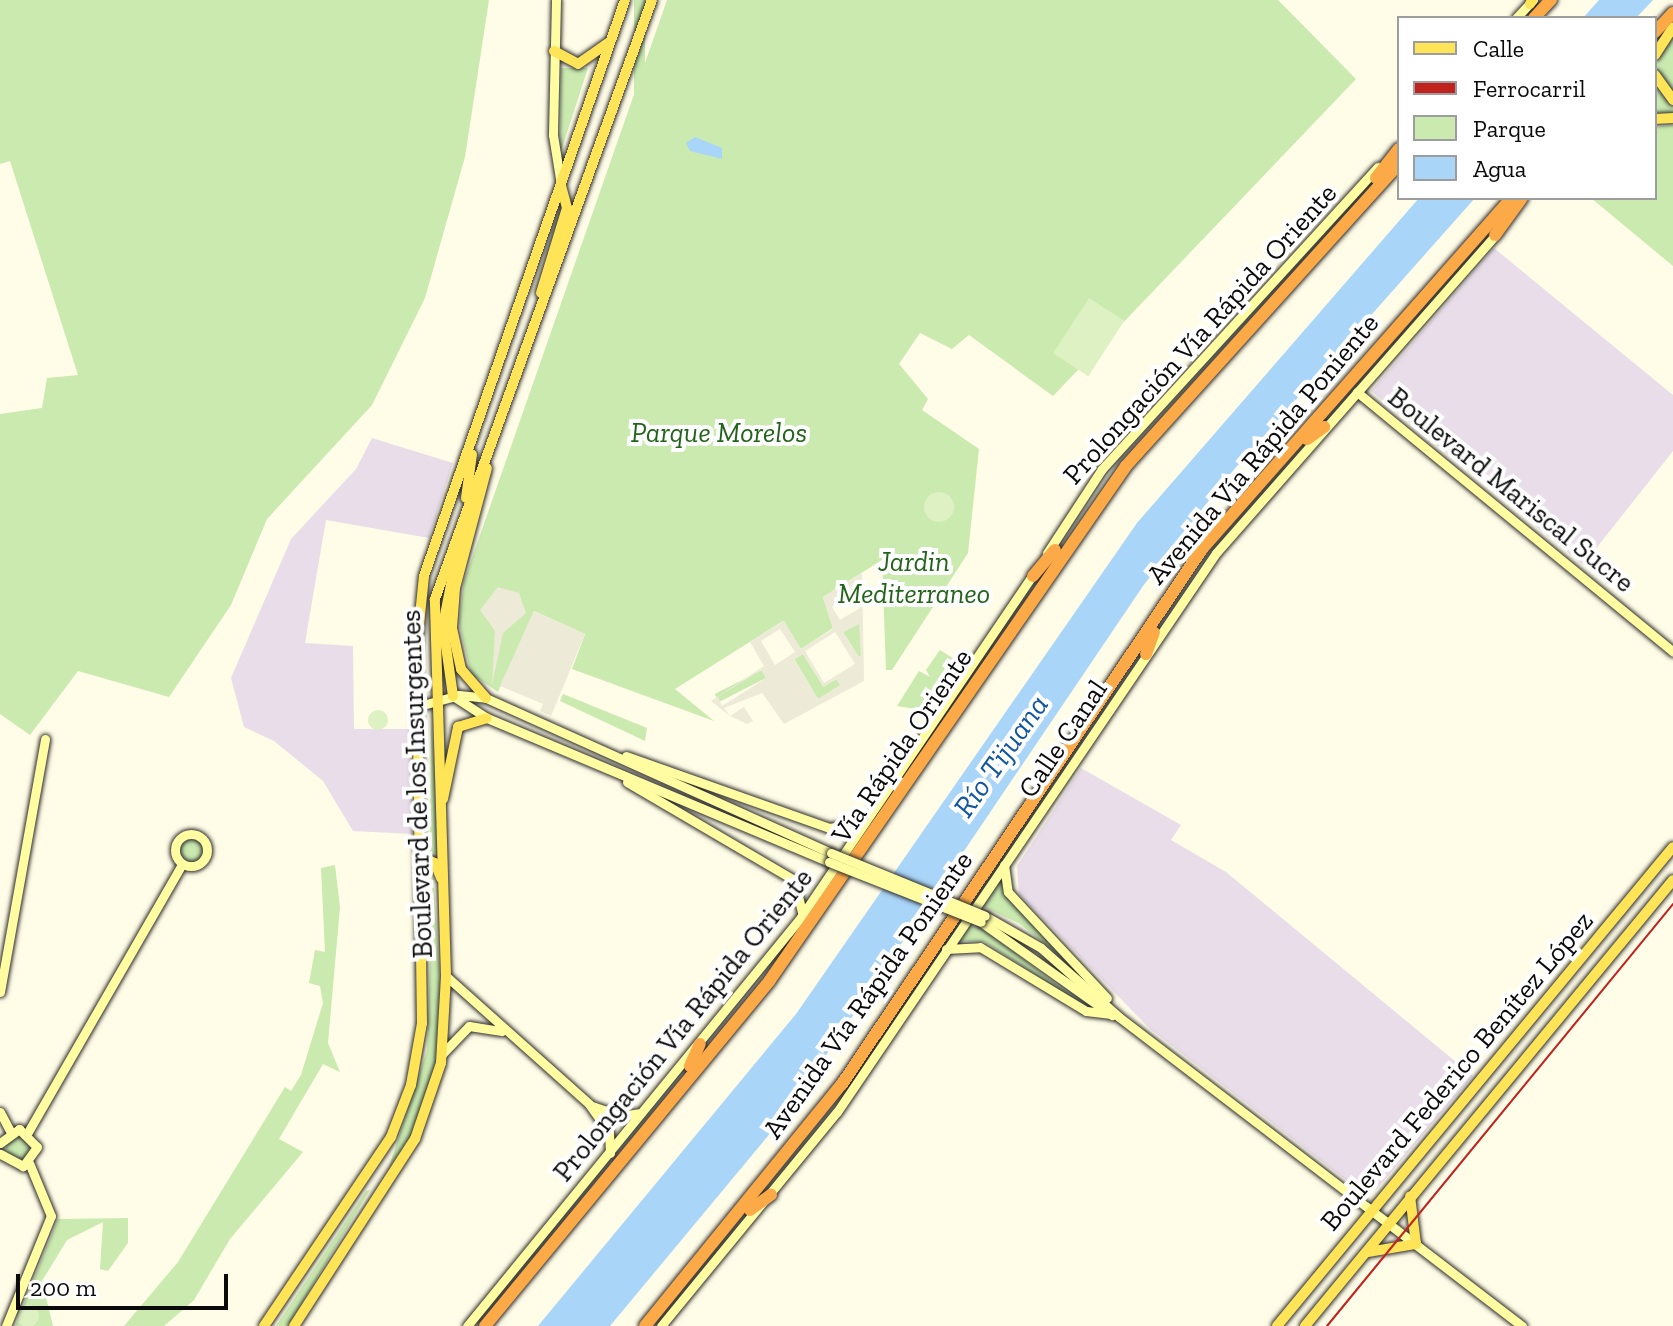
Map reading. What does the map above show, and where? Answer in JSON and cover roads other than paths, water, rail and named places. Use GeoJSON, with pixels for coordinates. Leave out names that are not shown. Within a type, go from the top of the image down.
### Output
{"type":"FeatureCollection","features":[{"type":"Feature","properties":{"kind":"highway"},"geometry":{"type":"LineString","coordinates":[[1536,16],[1551,0]]}},
{"type":"Feature","properties":{"kind":"highway"},"geometry":{"type":"LineString","coordinates":[[1657,30],[1673,13]]}},
{"type":"Feature","properties":{"kind":"highway"},"geometry":{"type":"LineString","coordinates":[[1305,266],[1397,150]]}},
{"type":"Feature","properties":{"kind":"highway","name":"Vía Rápida Oriente"},"geometry":{"type":"LineString","coordinates":[[485,1326],[770,980],[1126,466],[1397,166]]}},
{"type":"Feature","properties":{"kind":"highway","name":"Avenida Vía Rápida Poniente"},"geometry":{"type":"LineString","coordinates":[[645,1326],[842,1084],[1202,549],[1509,200]]}},
{"type":"Feature","properties":{"kind":"highway"},"geometry":{"type":"LineString","coordinates":[[1495,235],[1521,200]]}},
{"type":"Feature","properties":{"kind":"highway"},"geometry":{"type":"LineString","coordinates":[[1255,487],[1324,427]]}},
{"type":"Feature","properties":{"kind":"highway"},"geometry":{"type":"LineString","coordinates":[[1033,576],[1126,466]]}},
{"type":"Feature","properties":{"kind":"highway"},"geometry":{"type":"LineString","coordinates":[[1146,654],[1202,549]]}},
{"type":"Feature","properties":{"kind":"highway"},"geometry":{"type":"LineString","coordinates":[[600,1186],[605,1169],[700,1044]]}},
{"type":"Feature","properties":{"kind":"highway"},"geometry":{"type":"LineString","coordinates":[[664,1303],[771,1195]]}},
{"type":"Feature","properties":{"kind":"highway"},"geometry":{"type":"LineString","coordinates":[[477,1326],[525,1276]]}},
{"type":"Feature","properties":{"kind":"main road"},"geometry":{"type":"LineString","coordinates":[[541,310],[567,208],[553,143],[556,0]]}},
{"type":"Feature","properties":{"kind":"main road","name":"Boulevard de los Insurgentes"},"geometry":{"type":"LineString","coordinates":[[264,1326],[391,1137],[411,1085],[422,1023],[419,706],[424,576],[625,0]]}},
{"type":"Feature","properties":{"kind":"main road","name":"Boulevard de los Insurgentes"},"geometry":{"type":"LineString","coordinates":[[294,1326],[415,1139],[442,1054],[446,976],[435,599],[652,0]]}},
{"type":"Feature","properties":{"kind":"main road"},"geometry":{"type":"LineString","coordinates":[[1518,16],[1532,1]]}},
{"type":"Feature","properties":{"kind":"main road"},"geometry":{"type":"LineString","coordinates":[[1657,41],[1673,27]]}},
{"type":"Feature","properties":{"kind":"main road"},"geometry":{"type":"LineString","coordinates":[[1657,52],[1673,27]]}},
{"type":"Feature","properties":{"kind":"main road"},"geometry":{"type":"LineString","coordinates":[[554,51],[578,64],[610,42]]}},
{"type":"Feature","properties":{"kind":"main road"},"geometry":{"type":"LineString","coordinates":[[1657,78],[1673,100]]}},
{"type":"Feature","properties":{"kind":"main road","name":"Prolongación Vía Rápida Oriente"},"geometry":{"type":"LineString","coordinates":[[467,1326],[801,917],[1102,469],[1397,149]]}},
{"type":"Feature","properties":{"kind":"main road","name":"Calle Canal"},"geometry":{"type":"LineString","coordinates":[[661,1326],[837,1112],[1216,553],[1324,427],[1528,200]]}},
{"type":"Feature","properties":{"kind":"main road","name":"Boulevard Mariscal Sucre"},"geometry":{"type":"LineString","coordinates":[[1357,392],[1673,652]]}},
{"type":"Feature","properties":{"kind":"main road"},"geometry":{"type":"LineString","coordinates":[[475,436],[443,625],[453,696],[487,718],[615,773],[1019,932],[1113,1013],[1522,1326]]}},
{"type":"Feature","properties":{"kind":"main road"},"geometry":{"type":"LineString","coordinates":[[486,698],[461,669],[452,628],[487,460]]}},
{"type":"Feature","properties":{"kind":"main road"},"geometry":{"type":"LineString","coordinates":[[419,706],[453,696],[486,698],[617,754],[830,858]]}},
{"type":"Feature","properties":{"kind":"main road"},"geometry":{"type":"LineString","coordinates":[[442,801],[458,727],[487,718]]}},
{"type":"Feature","properties":{"kind":"main road"},"geometry":{"type":"LineString","coordinates":[[0,992],[30,845],[45,739]]}},
{"type":"Feature","properties":{"kind":"main road"},"geometry":{"type":"LineString","coordinates":[[617,754],[829,828],[845,830],[873,814]]}},
{"type":"Feature","properties":{"kind":"main road"},"geometry":{"type":"LineString","coordinates":[[615,773],[661,808],[794,880],[801,917]]}},
{"type":"Feature","properties":{"kind":"main road","name":"Boulevard Federico Benítez López"},"geometry":{"type":"LineString","coordinates":[[1277,1326],[1673,847]]}},
{"type":"Feature","properties":{"kind":"main road"},"geometry":{"type":"LineString","coordinates":[[422,857],[440,871],[444,903]]}},
{"type":"Feature","properties":{"kind":"main road"},"geometry":{"type":"LineString","coordinates":[[1004,863],[1008,892],[1094,979],[1113,1013]]}},
{"type":"Feature","properties":{"kind":"main road"},"geometry":{"type":"LineString","coordinates":[[28,1132],[182,864]]}},
{"type":"Feature","properties":{"kind":"main road","name":"Boulevard Federico Benítez López"},"geometry":{"type":"LineString","coordinates":[[1305,1326],[1673,880]]}},
{"type":"Feature","properties":{"kind":"main road"},"geometry":{"type":"LineString","coordinates":[[946,949],[980,947],[1086,1011],[1113,1013]]}},
{"type":"Feature","properties":{"kind":"main road"},"geometry":{"type":"LineString","coordinates":[[446,976],[502,1031],[589,1104],[609,1133],[610,1153]]}},
{"type":"Feature","properties":{"kind":"main road"},"geometry":{"type":"LineString","coordinates":[[442,1054],[469,1026],[502,1031]]}},
{"type":"Feature","properties":{"kind":"main road"},"geometry":{"type":"LineString","coordinates":[[589,1104],[621,1116],[641,1112]]}},
{"type":"Feature","properties":{"kind":"main road"},"geometry":{"type":"LineString","coordinates":[[0,1112],[10,1131]]}},
{"type":"Feature","properties":{"kind":"main road"},"geometry":{"type":"LineString","coordinates":[[10,1131],[28,1132]]}},
{"type":"Feature","properties":{"kind":"main road"},"geometry":{"type":"LineString","coordinates":[[0,1143],[10,1131]]}},
{"type":"Feature","properties":{"kind":"main road"},"geometry":{"type":"LineString","coordinates":[[6,1326],[51,1216],[29,1163],[37,1147],[28,1132]]}},
{"type":"Feature","properties":{"kind":"main road"},"geometry":{"type":"LineString","coordinates":[[1,1160],[29,1163]]}},
{"type":"Feature","properties":{"kind":"main road"},"geometry":{"type":"LineString","coordinates":[[1410,1196],[1416,1244]]}},
{"type":"Feature","properties":{"kind":"main road"},"geometry":{"type":"LineString","coordinates":[[1365,1253],[1416,1244]]}},
{"type":"Feature","properties":{"kind":"water"},"geometry":{"type":"Polygon","coordinates":[[[1599,0],[1653,0],[1638,16],[1585,16],[1599,0]]]}},
{"type":"Feature","properties":{"kind":"water"},"geometry":{"type":"Polygon","coordinates":[[[695,137],[722,148],[722,159],[690,151],[686,143],[695,137]]]}},
{"type":"Feature","properties":{"kind":"water","name":"Río Tijuana"},"geometry":{"type":"Polygon","coordinates":[[[1417,200],[1473,200],[1223,482],[1143,586],[787,1113],[610,1326],[538,1326],[796,1014],[1137,523],[1417,200]]]}},
{"type":"Feature","properties":{"kind":"railway"},"geometry":{"type":"LineString","coordinates":[[1327,1326],[1673,904]]}},
{"type":"Feature","properties":{"kind":"park label","name":"Parque Morelos"},"geometry":{"type":"Point","coordinates":[719,433]}},
{"type":"Feature","properties":{"kind":"park label","name":"Jardin Mediterraneo"},"geometry":{"type":"Point","coordinates":[914,578]}}]}
